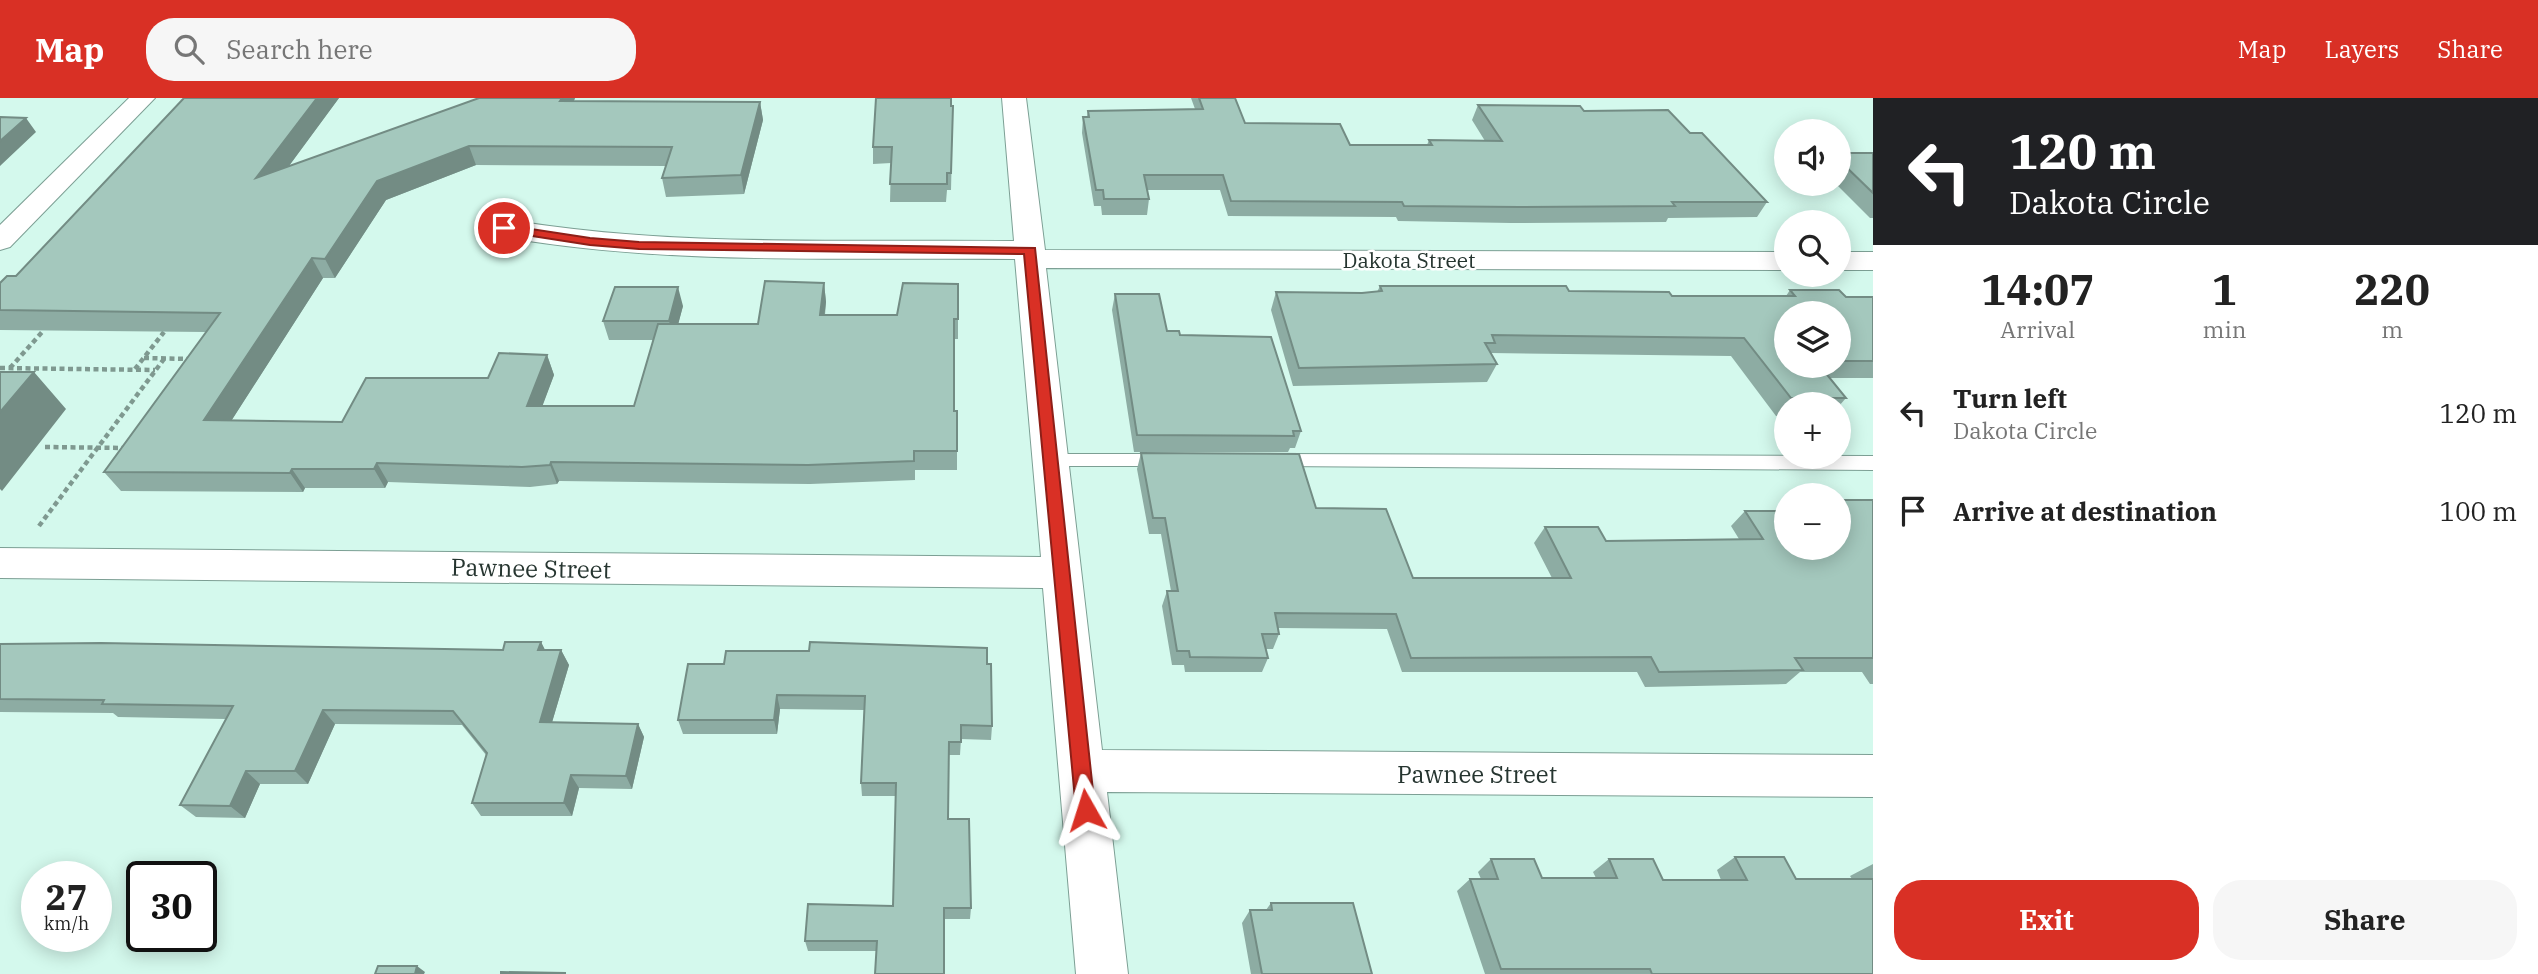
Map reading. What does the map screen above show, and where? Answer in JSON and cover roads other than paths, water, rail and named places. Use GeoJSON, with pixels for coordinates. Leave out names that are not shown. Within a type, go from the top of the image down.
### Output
{"type":"FeatureCollection","features":[{"type":"Feature","properties":{"kind":"street"},"geometry":{"type":"LineString","coordinates":[[0,241],[143,98]]}},
{"type":"Feature","properties":{"kind":"street"},"geometry":{"type":"LineString","coordinates":[[1014,98],[1102,974]]}},
{"type":"Feature","properties":{"kind":"street","name":"Dakota Street"},"geometry":{"type":"LineString","coordinates":[[504,228],[596,243],[639,246],[1031,255],[1774,261]]}},
{"type":"Feature","properties":{"kind":"street"},"geometry":{"type":"LineString","coordinates":[[1851,261],[1873,261]]}},
{"type":"Feature","properties":{"kind":"street","name":"Pawnee Street"},"geometry":{"type":"LineString","coordinates":[[5,563],[1062,573]]}},
{"type":"Feature","properties":{"kind":"street","name":"Pawnee Street"},"geometry":{"type":"LineString","coordinates":[[1082,771],[1873,776]]}},
{"type":"Feature","properties":{"kind":"lane"},"geometry":{"type":"LineString","coordinates":[[1051,460],[1181,460]]}},
{"type":"Feature","properties":{"kind":"lane"},"geometry":{"type":"LineString","coordinates":[[1264,460],[1873,463]]}}]}
